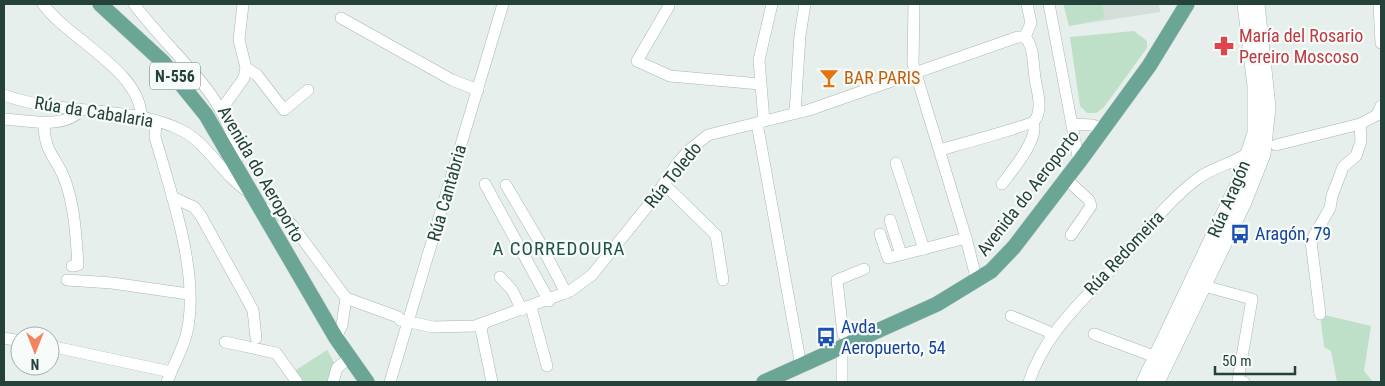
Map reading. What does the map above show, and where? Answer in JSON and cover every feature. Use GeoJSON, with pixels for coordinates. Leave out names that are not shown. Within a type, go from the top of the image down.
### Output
{"type":"FeatureCollection","features":[{"type":"Feature","properties":{"kind":"main road","name":"Avenida do Aeroporto"},"geometry":{"type":"LineString","coordinates":[[100,4],[147,46],[177,78],[206,115],[336,338],[367,382]]}},
{"type":"Feature","properties":{"kind":"main road","name":"Avenida do Aeroporto"},"geometry":{"type":"LineString","coordinates":[[764,382],[801,366],[842,340],[936,304],[991,271],[1014,247],[1079,162],[1149,66],[1187,4]]}},
{"type":"Feature","properties":{"kind":"main road","name":"Rúa Aragón"},"geometry":{"type":"LineString","coordinates":[[1245,4],[1255,86],[1265,141]]}},
{"type":"Feature","properties":{"kind":"main road","name":"Rúa Aragón"},"geometry":{"type":"LineString","coordinates":[[1157,382],[1255,177],[1265,141],[1268,107],[1257,4]]}},
{"type":"Feature","properties":{"kind":"main road","name":"Rúa Aragón"},"geometry":{"type":"LineString","coordinates":[[1144,382],[1238,184],[1248,153],[1265,141]]}},
{"type":"Feature","properties":{"kind":"street"},"geometry":{"type":"LineString","coordinates":[[43,4],[50,14],[68,30],[113,66],[135,94],[141,111],[141,118]]}},
{"type":"Feature","properties":{"kind":"street"},"geometry":{"type":"LineString","coordinates":[[134,4],[152,28],[203,84],[221,110],[241,154],[234,162]]}},
{"type":"Feature","properties":{"kind":"street"},"geometry":{"type":"LineString","coordinates":[[221,110],[241,86],[246,68],[239,40],[243,4]]}},
{"type":"Feature","properties":{"kind":"street","name":"Rúa Cantabria"},"geometry":{"type":"LineString","coordinates":[[390,382],[410,322],[503,4]]}},
{"type":"Feature","properties":{"kind":"street"},"geometry":{"type":"LineString","coordinates":[[772,4],[760,60],[761,122],[801,366]]}},
{"type":"Feature","properties":{"kind":"street"},"geometry":{"type":"LineString","coordinates":[[795,113],[800,36],[805,4]]}},
{"type":"Feature","properties":{"kind":"street"},"geometry":{"type":"LineString","coordinates":[[914,4],[912,52],[915,72],[940,150],[977,281]]}},
{"type":"Feature","properties":{"kind":"street"},"geometry":{"type":"LineString","coordinates":[[1002,184],[1031,141],[1035,127],[1033,123],[1039,109],[1030,48],[1025,37],[1031,23],[1027,4]]}},
{"type":"Feature","properties":{"kind":"street"},"geometry":{"type":"LineString","coordinates":[[1049,4],[1079,162]]}},
{"type":"Feature","properties":{"kind":"street"},"geometry":{"type":"LineString","coordinates":[[1379,4],[1381,43]]}},
{"type":"Feature","properties":{"kind":"street"},"geometry":{"type":"LineString","coordinates":[[669,6],[637,61],[670,76],[760,84]]}},
{"type":"Feature","properties":{"kind":"street"},"geometry":{"type":"LineString","coordinates":[[340,18],[452,80],[478,90]]}},
{"type":"Feature","properties":{"kind":"street","name":"Rúa Toledo"},"geometry":{"type":"LineString","coordinates":[[346,298],[410,322],[447,328],[483,325],[549,301],[583,284],[592,275],[664,184],[682,158],[702,138],[733,127],[795,113],[1018,37],[1025,37]]}},
{"type":"Feature","properties":{"kind":"street"},"geometry":{"type":"LineString","coordinates":[[246,68],[257,75],[284,110],[308,90]]}},
{"type":"Feature","properties":{"kind":"street","name":"Rúa da Cabalaria"},"geometry":{"type":"LineString","coordinates":[[4,95],[30,102],[141,118],[183,131],[194,138],[235,184],[250,193]]}},
{"type":"Feature","properties":{"kind":"street"},"geometry":{"type":"LineString","coordinates":[[1265,141],[1360,124],[1377,115],[1381,106]]}},
{"type":"Feature","properties":{"kind":"street"},"geometry":{"type":"LineString","coordinates":[[4,119],[44,122],[71,118],[81,110]]}},
{"type":"Feature","properties":{"kind":"street"},"geometry":{"type":"LineString","coordinates":[[44,122],[45,146],[63,176],[74,215],[78,265],[72,266]]}},
{"type":"Feature","properties":{"kind":"street"},"geometry":{"type":"LineString","coordinates":[[60,349],[169,377],[187,333],[188,294],[183,241],[155,137],[156,122]]}},
{"type":"Feature","properties":{"kind":"street"},"geometry":{"type":"LineString","coordinates":[[940,150],[1033,123]]}},
{"type":"Feature","properties":{"kind":"street"},"geometry":{"type":"LineString","coordinates":[[1072,124],[1092,125],[1103,129]]}},
{"type":"Feature","properties":{"kind":"street"},"geometry":{"type":"LineString","coordinates":[[1320,314],[1310,241],[1330,208],[1332,196],[1343,167],[1356,156],[1361,141],[1360,124]]}},
{"type":"Feature","properties":{"kind":"street"},"geometry":{"type":"LineString","coordinates":[[1073,136],[1093,142]]}},
{"type":"Feature","properties":{"kind":"street","name":"Rúa Redomeira"},"geometry":{"type":"LineString","coordinates":[[1029,382],[1039,356],[1051,337],[1076,305],[1118,262],[1157,216],[1197,179],[1212,169],[1236,161],[1248,153]]}},
{"type":"Feature","properties":{"kind":"street"},"geometry":{"type":"LineString","coordinates":[[896,163],[924,249]]}},
{"type":"Feature","properties":{"kind":"street"},"geometry":{"type":"LineString","coordinates":[[1066,179],[1089,200],[1091,206],[1071,235]]}},
{"type":"Feature","properties":{"kind":"street"},"geometry":{"type":"LineString","coordinates":[[485,184],[549,301]]}},
{"type":"Feature","properties":{"kind":"street"},"geometry":{"type":"LineString","coordinates":[[664,184],[716,235],[723,280]]}},
{"type":"Feature","properties":{"kind":"street"},"geometry":{"type":"LineString","coordinates":[[506,185],[539,241],[566,293]]}},
{"type":"Feature","properties":{"kind":"street"},"geometry":{"type":"LineString","coordinates":[[172,197],[194,207],[201,216],[253,310],[256,338]]}},
{"type":"Feature","properties":{"kind":"street"},"geometry":{"type":"LineString","coordinates":[[259,208],[278,212],[292,225],[346,298],[342,325],[336,338]]}},
{"type":"Feature","properties":{"kind":"street"},"geometry":{"type":"LineString","coordinates":[[890,220],[902,254]]}},
{"type":"Feature","properties":{"kind":"street"},"geometry":{"type":"LineString","coordinates":[[880,234],[888,258],[966,238]]}},
{"type":"Feature","properties":{"kind":"street"},"geometry":{"type":"LineString","coordinates":[[842,382],[842,340],[838,280],[864,269]]}},
{"type":"Feature","properties":{"kind":"street"},"geometry":{"type":"LineString","coordinates":[[500,277],[526,308],[547,366]]}},
{"type":"Feature","properties":{"kind":"street"},"geometry":{"type":"LineString","coordinates":[[67,280],[112,283],[188,294]]}},
{"type":"Feature","properties":{"kind":"street"},"geometry":{"type":"LineString","coordinates":[[1204,286],[1252,299],[1238,380],[1244,382]]}},
{"type":"Feature","properties":{"kind":"street"},"geometry":{"type":"LineString","coordinates":[[1011,316],[1047,331],[1051,337]]}},
{"type":"Feature","properties":{"kind":"street"},"geometry":{"type":"LineString","coordinates":[[483,325],[481,330],[492,382]]}},
{"type":"Feature","properties":{"kind":"street"},"geometry":{"type":"LineString","coordinates":[[1094,334],[1156,357]]}},
{"type":"Feature","properties":{"kind":"street"},"geometry":{"type":"LineString","coordinates":[[225,342],[276,354],[297,382]]}},
{"type":"Feature","properties":{"kind":"street"},"geometry":{"type":"LineString","coordinates":[[333,382],[337,368],[349,358]]}},
{"type":"Feature","properties":{"kind":"shaded area"},"geometry":{"type":"Polygon","coordinates":[[[1063,4],[1159,4],[1160,12],[1069,26],[1063,4]]]}},
{"type":"Feature","properties":{"kind":"green space"},"geometry":{"type":"Polygon","coordinates":[[[1064,4],[1102,4],[1105,18],[1069,26],[1064,4]]]}},
{"type":"Feature","properties":{"kind":"green space"},"geometry":{"type":"Polygon","coordinates":[[[1134,31],[1147,41],[1147,48],[1104,107],[1096,113],[1087,113],[1080,106],[1070,37],[1134,31]]]}},
{"type":"Feature","properties":{"kind":"green space"},"geometry":{"type":"Polygon","coordinates":[[[1320,314],[1371,326],[1364,371],[1373,382],[1337,382],[1331,351],[1324,347],[1320,314]]]}},
{"type":"Feature","properties":{"kind":"green space"},"geometry":{"type":"Polygon","coordinates":[[[327,350],[335,364],[329,382],[303,382],[293,372],[327,350]]]}},
{"type":"Feature","properties":{"kind":"place","name":"María del Rosario Pereiro Moscoso"},"geometry":{"type":"Point","coordinates":[1224,46]}},
{"type":"Feature","properties":{"kind":"place","name":"BAR PARIS"},"geometry":{"type":"Point","coordinates":[829,78]}},
{"type":"Feature","properties":{"kind":"place","name":"Aragón, 79"},"geometry":{"type":"Point","coordinates":[1240,234]}},
{"type":"Feature","properties":{"kind":"place","name":"Avda. Aeropuerto, 54"},"geometry":{"type":"Point","coordinates":[826,337]}},
{"type":"Feature","properties":{"kind":"district","name":"A CORREDOURA"},"geometry":{"type":"Point","coordinates":[559,248]}}]}
